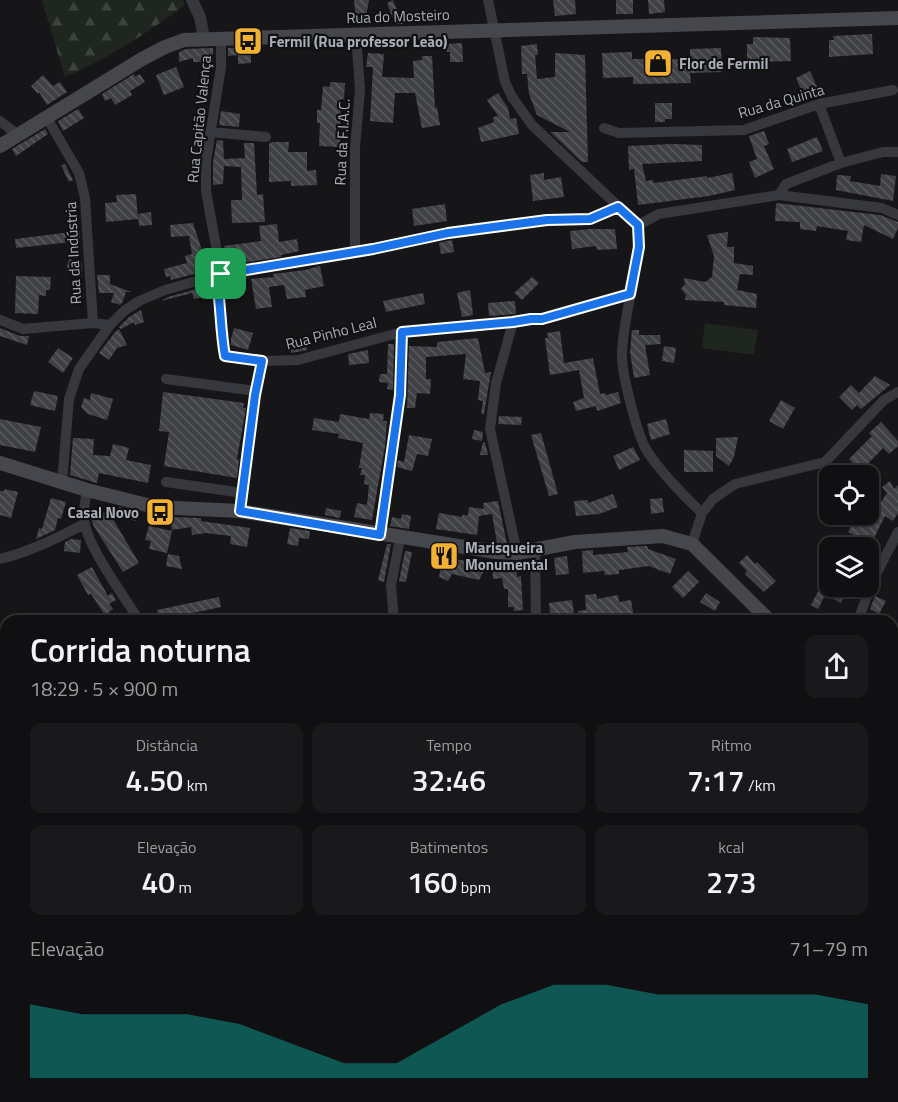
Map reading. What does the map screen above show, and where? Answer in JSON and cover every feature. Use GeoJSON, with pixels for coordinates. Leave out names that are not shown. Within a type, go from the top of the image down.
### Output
{"type":"FeatureCollection","features":[{"type":"Feature","properties":{"kind":"main road","name":"Rua do Mosteiro"},"geometry":{"type":"LineString","coordinates":[[0,146],[165,47],[184,40],[220,37],[898,18]]}},
{"type":"Feature","properties":{"kind":"main road"},"geometry":{"type":"LineString","coordinates":[[0,463],[87,490],[155,507],[240,511],[496,552],[518,553],[575,542],[663,536],[692,544],[764,615]]}},
{"type":"Feature","properties":{"kind":"street"},"geometry":{"type":"LineString","coordinates":[[192,0],[200,17],[204,38]]}},
{"type":"Feature","properties":{"kind":"street"},"geometry":{"type":"LineString","coordinates":[[488,0],[505,82],[512,97],[532,125],[638,225],[639,247],[621,355],[631,406],[645,449],[678,491],[702,513]]}},
{"type":"Feature","properties":{"kind":"street","name":"Rua da F.I.A.C."},"geometry":{"type":"LineString","coordinates":[[355,251],[356,148],[360,90],[356,34]]}},
{"type":"Feature","properties":{"kind":"street","name":"Rua Capitão Valença"},"geometry":{"type":"LineString","coordinates":[[219,275],[206,191],[206,161],[221,67],[220,37]]}},
{"type":"Feature","properties":{"kind":"street","name":"Rua da Quinta"},"geometry":{"type":"LineString","coordinates":[[604,128],[619,133],[744,129],[819,104],[893,90]]}},
{"type":"Feature","properties":{"kind":"street"},"geometry":{"type":"LineString","coordinates":[[819,104],[841,163]]}},
{"type":"Feature","properties":{"kind":"street","name":"Rua da Indústria"},"geometry":{"type":"LineString","coordinates":[[47,118],[79,173],[85,198],[93,323]]}},
{"type":"Feature","properties":{"kind":"street"},"geometry":{"type":"LineString","coordinates":[[0,121],[18,135]]}},
{"type":"Feature","properties":{"kind":"street"},"geometry":{"type":"LineString","coordinates":[[210,132],[266,137]]}},
{"type":"Feature","properties":{"kind":"street"},"geometry":{"type":"LineString","coordinates":[[779,195],[786,184],[841,163],[884,152],[898,153]]}},
{"type":"Feature","properties":{"kind":"street"},"geometry":{"type":"LineString","coordinates":[[638,225],[659,214],[779,195],[882,208],[898,215]]}},
{"type":"Feature","properties":{"kind":"street"},"geometry":{"type":"LineString","coordinates":[[62,482],[69,399],[79,369],[110,325],[124,311],[139,301],[165,290],[219,275],[406,243],[448,233],[547,220],[590,219],[618,207]]}},
{"type":"Feature","properties":{"kind":"street","name":"Rua Pinho Leal"},"geometry":{"type":"LineString","coordinates":[[219,275],[219,316],[225,356],[262,361],[298,360],[402,332],[542,319],[630,294]]}},
{"type":"Feature","properties":{"kind":"street"},"geometry":{"type":"LineString","coordinates":[[0,320],[23,328],[93,323],[110,325]]}},
{"type":"Feature","properties":{"kind":"street"},"geometry":{"type":"LineString","coordinates":[[513,322],[496,383],[490,429],[518,553]]}},
{"type":"Feature","properties":{"kind":"street"},"geometry":{"type":"LineString","coordinates":[[380,535],[400,395],[402,332]]}},
{"type":"Feature","properties":{"kind":"street"},"geometry":{"type":"LineString","coordinates":[[240,511],[262,361]]}},
{"type":"Feature","properties":{"kind":"street"},"geometry":{"type":"LineString","coordinates":[[166,379],[256,391]]}},
{"type":"Feature","properties":{"kind":"street"},"geometry":{"type":"LineString","coordinates":[[692,544],[702,513],[713,499],[735,484],[825,462],[884,400],[898,392]]}},
{"type":"Feature","properties":{"kind":"street"},"geometry":{"type":"LineString","coordinates":[[166,482],[243,493]]}},
{"type":"Feature","properties":{"kind":"street"},"geometry":{"type":"LineString","coordinates":[[87,490],[84,524],[99,557],[135,615]]}},
{"type":"Feature","properties":{"kind":"street"},"geometry":{"type":"LineString","coordinates":[[0,559],[60,537],[84,524]]}},
{"type":"Feature","properties":{"kind":"street"},"geometry":{"type":"LineString","coordinates":[[860,615],[872,582],[898,532]]}},
{"type":"Feature","properties":{"kind":"street"},"geometry":{"type":"LineString","coordinates":[[394,615],[391,585],[400,538]]}},
{"type":"Feature","properties":{"kind":"street"},"geometry":{"type":"LineString","coordinates":[[535,550],[536,615]]}},
{"type":"Feature","properties":{"kind":"green space"},"geometry":{"type":"Polygon","coordinates":[[[42,0],[183,0],[185,5],[127,45],[65,77],[42,0]]]}},
{"type":"Feature","properties":{"kind":"green space"},"geometry":{"type":"Polygon","coordinates":[[[705,323],[758,330],[754,355],[702,348],[705,323]]]}},
{"type":"Feature","properties":{"kind":"building"},"geometry":{"type":"Polygon","coordinates":[[[354,0],[369,0],[365,22],[356,22],[354,0]]]}},
{"type":"Feature","properties":{"kind":"building"},"geometry":{"type":"Polygon","coordinates":[[[393,0],[403,24],[395,24],[387,3],[393,0]]]}},
{"type":"Feature","properties":{"kind":"building"},"geometry":{"type":"Polygon","coordinates":[[[553,0],[575,0],[576,14],[555,16],[553,0]]]}},
{"type":"Feature","properties":{"kind":"building"},"geometry":{"type":"Polygon","coordinates":[[[616,0],[633,0],[633,14],[616,14],[616,0]]]}},
{"type":"Feature","properties":{"kind":"building"},"geometry":{"type":"Polygon","coordinates":[[[648,0],[664,0],[665,12],[649,14],[648,0]]]}},
{"type":"Feature","properties":{"kind":"building"},"geometry":{"type":"Polygon","coordinates":[[[872,34],[873,54],[829,57],[829,40],[834,40],[833,36],[872,34]]]}},
{"type":"Feature","properties":{"kind":"building"},"geometry":{"type":"Polygon","coordinates":[[[753,37],[790,38],[791,61],[755,62],[755,59],[747,59],[747,44],[753,44],[753,37]]]}},
{"type":"Feature","properties":{"kind":"building"},"geometry":{"type":"Polygon","coordinates":[[[462,43],[463,62],[450,62],[447,44],[462,43]]]}},
{"type":"Feature","properties":{"kind":"building"},"geometry":{"type":"Polygon","coordinates":[[[537,44],[538,55],[535,55],[537,79],[555,77],[555,53],[585,55],[588,162],[582,162],[550,132],[570,132],[537,115],[529,94],[527,74],[522,74],[521,46],[537,44]]]}},
{"type":"Feature","properties":{"kind":"building"},"geometry":{"type":"Polygon","coordinates":[[[251,47],[251,63],[238,64],[238,55],[228,56],[228,48],[251,47]]]}},
{"type":"Feature","properties":{"kind":"building"},"geometry":{"type":"Polygon","coordinates":[[[213,48],[213,62],[193,62],[193,58],[179,62],[179,52],[186,49],[213,48]]]}},
{"type":"Feature","properties":{"kind":"building"},"geometry":{"type":"Polygon","coordinates":[[[721,48],[722,72],[690,73],[691,83],[633,84],[633,77],[603,78],[602,53],[632,52],[632,59],[690,59],[690,49],[721,48]]]}},
{"type":"Feature","properties":{"kind":"building"},"geometry":{"type":"Polygon","coordinates":[[[368,53],[384,54],[382,77],[414,78],[413,61],[422,60],[422,56],[432,56],[435,108],[437,107],[440,125],[422,128],[415,93],[395,93],[393,123],[370,121],[373,67],[366,67],[368,53]]]}},
{"type":"Feature","properties":{"kind":"building"},"geometry":{"type":"Polygon","coordinates":[[[176,67],[184,87],[164,95],[156,75],[176,67]]]}},
{"type":"Feature","properties":{"kind":"building"},"geometry":{"type":"Polygon","coordinates":[[[810,71],[818,89],[803,95],[796,78],[810,71]]]}},
{"type":"Feature","properties":{"kind":"building"},"geometry":{"type":"Polygon","coordinates":[[[134,74],[135,77],[140,74],[145,82],[130,91],[132,95],[115,105],[111,98],[105,101],[102,94],[134,74]]]}},
{"type":"Feature","properties":{"kind":"building"},"geometry":{"type":"Polygon","coordinates":[[[43,75],[53,86],[60,82],[67,92],[47,105],[39,92],[38,94],[31,86],[43,75]]]}},
{"type":"Feature","properties":{"kind":"building"},"geometry":{"type":"Polygon","coordinates":[[[330,82],[345,83],[344,99],[341,99],[340,147],[319,146],[320,123],[317,123],[317,110],[321,110],[323,86],[330,87],[330,82]]]}},
{"type":"Feature","properties":{"kind":"building"},"geometry":{"type":"Polygon","coordinates":[[[498,93],[508,108],[510,119],[516,118],[519,134],[481,142],[478,128],[494,122],[493,117],[498,116],[487,100],[498,93]]]}},
{"type":"Feature","properties":{"kind":"building"},"geometry":{"type":"Polygon","coordinates":[[[655,103],[672,103],[672,119],[655,122],[655,103]]]}},
{"type":"Feature","properties":{"kind":"building"},"geometry":{"type":"Polygon","coordinates":[[[78,109],[84,118],[63,131],[58,121],[78,109]]]}},
{"type":"Feature","properties":{"kind":"building"},"geometry":{"type":"Polygon","coordinates":[[[221,111],[240,114],[239,127],[219,125],[221,111]]]}},
{"type":"Feature","properties":{"kind":"building"},"geometry":{"type":"Polygon","coordinates":[[[45,129],[48,134],[16,156],[12,149],[45,129]]]}},
{"type":"Feature","properties":{"kind":"building"},"geometry":{"type":"Polygon","coordinates":[[[764,131],[769,144],[764,146],[774,169],[755,178],[749,162],[757,159],[749,136],[764,131]]]}},
{"type":"Feature","properties":{"kind":"building"},"geometry":{"type":"Polygon","coordinates":[[[817,137],[823,151],[792,162],[787,149],[817,137]]]}},
{"type":"Feature","properties":{"kind":"building"},"geometry":{"type":"Polygon","coordinates":[[[217,140],[223,141],[224,159],[245,158],[244,143],[254,143],[257,195],[263,194],[265,222],[232,223],[231,200],[242,200],[241,167],[224,166],[223,184],[213,185],[213,162],[217,140]]]}},
{"type":"Feature","properties":{"kind":"building"},"geometry":{"type":"Polygon","coordinates":[[[289,142],[288,152],[307,152],[307,171],[316,170],[317,185],[291,186],[291,181],[269,182],[269,144],[289,142]]]}},
{"type":"Feature","properties":{"kind":"building"},"geometry":{"type":"Polygon","coordinates":[[[702,145],[702,161],[642,164],[646,181],[653,180],[654,183],[732,173],[735,190],[709,196],[638,205],[634,169],[629,170],[628,146],[702,145]]]}},
{"type":"Feature","properties":{"kind":"building"},"geometry":{"type":"Polygon","coordinates":[[[65,164],[73,180],[69,182],[61,165],[65,164]]]}},
{"type":"Feature","properties":{"kind":"building"},"geometry":{"type":"Polygon","coordinates":[[[544,173],[544,180],[561,177],[564,197],[533,201],[530,175],[544,173]]]}},
{"type":"Feature","properties":{"kind":"building"},"geometry":{"type":"Polygon","coordinates":[[[881,174],[896,176],[893,201],[836,190],[837,175],[851,176],[850,181],[880,186],[881,174]]]}},
{"type":"Feature","properties":{"kind":"building"},"geometry":{"type":"Polygon","coordinates":[[[136,194],[138,219],[106,222],[105,203],[117,202],[116,195],[136,194]]]}},
{"type":"Feature","properties":{"kind":"building"},"geometry":{"type":"Polygon","coordinates":[[[776,203],[880,215],[898,222],[898,228],[893,239],[864,225],[861,242],[846,240],[848,231],[817,226],[816,231],[800,229],[800,222],[775,221],[776,203]]]}},
{"type":"Feature","properties":{"kind":"building"},"geometry":{"type":"Polygon","coordinates":[[[445,204],[447,221],[414,226],[412,209],[445,204]]]}},
{"type":"Feature","properties":{"kind":"building"},"geometry":{"type":"Polygon","coordinates":[[[151,212],[152,225],[139,226],[138,214],[151,212]]]}},
{"type":"Feature","properties":{"kind":"building"},"geometry":{"type":"Polygon","coordinates":[[[193,223],[206,263],[200,264],[202,272],[171,280],[170,276],[166,277],[164,269],[187,263],[185,256],[192,254],[189,236],[171,237],[170,225],[193,223]]]}},
{"type":"Feature","properties":{"kind":"building"},"geometry":{"type":"Polygon","coordinates":[[[277,224],[279,242],[297,239],[299,251],[281,255],[281,257],[227,265],[224,246],[261,241],[259,226],[277,224]]]}},
{"type":"Feature","properties":{"kind":"building"},"geometry":{"type":"Polygon","coordinates":[[[615,229],[617,249],[597,250],[596,246],[572,249],[570,231],[615,229]]]}},
{"type":"Feature","properties":{"kind":"building"},"geometry":{"type":"Polygon","coordinates":[[[80,231],[80,241],[16,248],[15,239],[80,231]]]}},
{"type":"Feature","properties":{"kind":"building"},"geometry":{"type":"Polygon","coordinates":[[[728,232],[727,247],[734,247],[734,263],[753,266],[753,275],[740,274],[737,290],[757,294],[756,308],[724,305],[724,302],[685,300],[686,295],[681,289],[685,284],[684,278],[705,282],[712,277],[714,256],[707,235],[728,232]]]}},
{"type":"Feature","properties":{"kind":"building"},"geometry":{"type":"Polygon","coordinates":[[[452,240],[454,252],[441,254],[439,243],[452,240]]]}},
{"type":"Feature","properties":{"kind":"building"},"geometry":{"type":"Polygon","coordinates":[[[69,259],[82,263],[82,276],[66,271],[69,259]]]}},
{"type":"Feature","properties":{"kind":"building"},"geometry":{"type":"Polygon","coordinates":[[[320,266],[324,286],[305,290],[306,297],[287,299],[284,285],[269,287],[272,307],[256,309],[251,279],[274,277],[273,274],[320,266]]]}},
{"type":"Feature","properties":{"kind":"building"},"geometry":{"type":"Polygon","coordinates":[[[97,275],[110,275],[110,284],[131,292],[126,292],[120,305],[111,302],[114,293],[99,293],[97,275]]]}},
{"type":"Feature","properties":{"kind":"building"},"geometry":{"type":"Polygon","coordinates":[[[16,276],[51,277],[50,290],[46,290],[46,296],[39,295],[38,314],[15,313],[16,276]]]}},
{"type":"Feature","properties":{"kind":"building"},"geometry":{"type":"Polygon","coordinates":[[[532,277],[539,283],[522,300],[514,293],[532,277]]]}},
{"type":"Feature","properties":{"kind":"building"},"geometry":{"type":"Polygon","coordinates":[[[207,286],[209,296],[194,299],[192,293],[161,301],[168,297],[207,286]]]}},
{"type":"Feature","properties":{"kind":"building"},"geometry":{"type":"Polygon","coordinates":[[[470,290],[473,315],[462,317],[457,293],[470,290]]]}},
{"type":"Feature","properties":{"kind":"building"},"geometry":{"type":"Polygon","coordinates":[[[423,293],[425,304],[386,312],[383,301],[423,293]]]}},
{"type":"Feature","properties":{"kind":"building"},"geometry":{"type":"Polygon","coordinates":[[[515,301],[516,314],[489,316],[488,303],[515,301]]]}},
{"type":"Feature","properties":{"kind":"building"},"geometry":{"type":"Polygon","coordinates":[[[141,310],[144,322],[135,325],[134,322],[121,329],[119,327],[129,317],[141,310]]]}},
{"type":"Feature","properties":{"kind":"building"},"geometry":{"type":"Polygon","coordinates":[[[0,328],[20,336],[29,336],[27,345],[0,336],[0,328]]]}},
{"type":"Feature","properties":{"kind":"building"},"geometry":{"type":"Polygon","coordinates":[[[234,328],[253,333],[248,350],[231,345],[234,328]]]}},
{"type":"Feature","properties":{"kind":"building"},"geometry":{"type":"Polygon","coordinates":[[[119,329],[127,345],[117,348],[109,360],[99,353],[119,329]]]}},
{"type":"Feature","properties":{"kind":"building"},"geometry":{"type":"Polygon","coordinates":[[[632,330],[639,330],[639,335],[660,335],[661,344],[645,345],[650,375],[634,378],[630,352],[632,330]]]}},
{"type":"Feature","properties":{"kind":"building"},"geometry":{"type":"Polygon","coordinates":[[[560,331],[564,363],[593,358],[600,394],[618,392],[621,403],[597,411],[596,406],[576,411],[573,402],[584,398],[579,370],[550,375],[545,338],[548,338],[547,333],[560,331]]]}},
{"type":"Feature","properties":{"kind":"building"},"geometry":{"type":"Polygon","coordinates":[[[478,338],[485,373],[491,372],[484,414],[481,414],[483,401],[478,400],[480,381],[463,379],[466,354],[426,357],[426,379],[431,379],[430,394],[417,393],[415,408],[407,408],[409,346],[437,347],[437,342],[478,338]]]}},
{"type":"Feature","properties":{"kind":"building"},"geometry":{"type":"Polygon","coordinates":[[[306,340],[307,350],[291,353],[290,342],[306,340]]]}},
{"type":"Feature","properties":{"kind":"building"},"geometry":{"type":"Polygon","coordinates":[[[388,344],[394,344],[393,390],[387,389],[388,383],[379,382],[380,374],[387,374],[388,344]]]}},
{"type":"Feature","properties":{"kind":"building"},"geometry":{"type":"Polygon","coordinates":[[[664,346],[676,348],[674,363],[662,361],[664,346]]]}},
{"type":"Feature","properties":{"kind":"building"},"geometry":{"type":"Polygon","coordinates":[[[58,348],[73,358],[63,373],[48,362],[58,348]]]}},
{"type":"Feature","properties":{"kind":"building"},"geometry":{"type":"Polygon","coordinates":[[[368,350],[369,363],[349,365],[348,354],[368,350]]]}},
{"type":"Feature","properties":{"kind":"building"},"geometry":{"type":"Polygon","coordinates":[[[875,376],[890,385],[861,409],[857,405],[852,410],[839,397],[851,385],[859,393],[875,376]]]}},
{"type":"Feature","properties":{"kind":"building"},"geometry":{"type":"Polygon","coordinates":[[[34,391],[58,396],[55,411],[30,405],[34,391]]]}},
{"type":"Feature","properties":{"kind":"building"},"geometry":{"type":"Polygon","coordinates":[[[163,392],[244,403],[243,408],[246,408],[237,459],[239,460],[237,478],[164,466],[169,432],[159,431],[163,392]]]}},
{"type":"Feature","properties":{"kind":"building"},"geometry":{"type":"Polygon","coordinates":[[[91,393],[113,399],[107,420],[88,414],[81,407],[84,398],[90,400],[91,393]]]}},
{"type":"Feature","properties":{"kind":"building"},"geometry":{"type":"Polygon","coordinates":[[[781,400],[795,408],[783,429],[769,421],[781,400]]]}},
{"type":"Feature","properties":{"kind":"building"},"geometry":{"type":"Polygon","coordinates":[[[370,413],[384,414],[383,421],[387,421],[372,520],[354,517],[357,503],[367,505],[369,485],[364,484],[365,475],[360,475],[362,468],[359,468],[363,443],[338,438],[339,434],[312,430],[314,418],[339,422],[340,414],[369,419],[370,413]]]}},
{"type":"Feature","properties":{"kind":"building"},"geometry":{"type":"Polygon","coordinates":[[[499,416],[522,417],[521,425],[498,424],[499,416]]]}},
{"type":"Feature","properties":{"kind":"building"},"geometry":{"type":"Polygon","coordinates":[[[0,419],[41,427],[35,452],[0,445],[0,419]]]}},
{"type":"Feature","properties":{"kind":"building"},"geometry":{"type":"Polygon","coordinates":[[[666,419],[670,434],[651,440],[647,424],[666,419]]]}},
{"type":"Feature","properties":{"kind":"building"},"geometry":{"type":"Polygon","coordinates":[[[881,422],[898,441],[898,446],[889,454],[883,448],[867,465],[855,465],[849,459],[872,436],[869,433],[881,422]]]}},
{"type":"Feature","properties":{"kind":"building"},"geometry":{"type":"Polygon","coordinates":[[[474,430],[483,432],[482,441],[472,439],[474,430]]]}},
{"type":"Feature","properties":{"kind":"building"},"geometry":{"type":"Polygon","coordinates":[[[541,433],[558,494],[549,496],[531,435],[541,433]]]}},
{"type":"Feature","properties":{"kind":"building"},"geometry":{"type":"Polygon","coordinates":[[[409,435],[432,439],[428,456],[417,454],[412,471],[397,467],[398,460],[404,462],[409,435]]]}},
{"type":"Feature","properties":{"kind":"building"},"geometry":{"type":"Polygon","coordinates":[[[738,437],[734,457],[729,466],[716,456],[716,438],[738,437]]]}},
{"type":"Feature","properties":{"kind":"building"},"geometry":{"type":"Polygon","coordinates":[[[73,438],[94,439],[93,455],[110,456],[113,444],[129,448],[126,460],[151,465],[148,483],[99,473],[97,483],[70,475],[73,438]]]}},
{"type":"Feature","properties":{"kind":"building"},"geometry":{"type":"Polygon","coordinates":[[[483,442],[485,442],[488,455],[480,455],[483,442]]]}},
{"type":"Feature","properties":{"kind":"building"},"geometry":{"type":"Polygon","coordinates":[[[633,447],[640,460],[619,470],[613,456],[633,447]]]}},
{"type":"Feature","properties":{"kind":"building"},"geometry":{"type":"Polygon","coordinates":[[[684,450],[713,451],[713,472],[684,472],[684,450]]]}},
{"type":"Feature","properties":{"kind":"building"},"geometry":{"type":"Polygon","coordinates":[[[890,481],[894,489],[898,485],[898,513],[893,521],[885,516],[874,537],[857,537],[848,532],[852,525],[879,525],[879,505],[887,493],[882,487],[890,481]]]}},
{"type":"Feature","properties":{"kind":"building"},"geometry":{"type":"Polygon","coordinates":[[[5,489],[18,492],[11,518],[0,515],[0,491],[5,489]]]}},
{"type":"Feature","properties":{"kind":"building"},"geometry":{"type":"Polygon","coordinates":[[[613,494],[618,507],[599,514],[576,516],[574,501],[588,500],[588,503],[613,494]]]}},
{"type":"Feature","properties":{"kind":"building"},"geometry":{"type":"Polygon","coordinates":[[[51,498],[66,502],[61,519],[58,518],[55,530],[36,539],[39,528],[42,529],[51,498]]]}},
{"type":"Feature","properties":{"kind":"building"},"geometry":{"type":"Polygon","coordinates":[[[662,498],[664,512],[651,514],[650,499],[662,498]]]}},
{"type":"Feature","properties":{"kind":"building"},"geometry":{"type":"Polygon","coordinates":[[[498,501],[507,544],[497,543],[492,514],[479,516],[477,535],[436,529],[439,513],[462,517],[462,515],[468,515],[469,507],[484,509],[483,503],[498,501]]]}},
{"type":"Feature","properties":{"kind":"building"},"geometry":{"type":"Polygon","coordinates":[[[119,507],[138,512],[136,521],[119,516],[119,507]]]}},
{"type":"Feature","properties":{"kind":"building"},"geometry":{"type":"Polygon","coordinates":[[[326,508],[341,511],[340,518],[325,515],[326,508]]]}},
{"type":"Feature","properties":{"kind":"building"},"geometry":{"type":"Polygon","coordinates":[[[95,510],[110,514],[139,563],[123,572],[93,525],[91,516],[95,510]]]}},
{"type":"Feature","properties":{"kind":"building"},"geometry":{"type":"Polygon","coordinates":[[[402,514],[411,516],[409,529],[390,526],[392,517],[401,519],[402,514]]]}},
{"type":"Feature","properties":{"kind":"building"},"geometry":{"type":"Polygon","coordinates":[[[170,517],[201,518],[201,521],[250,528],[247,547],[230,544],[231,536],[206,533],[192,535],[191,527],[172,530],[170,517]]]}},
{"type":"Feature","properties":{"kind":"building"},"geometry":{"type":"Polygon","coordinates":[[[149,526],[172,531],[167,553],[149,549],[151,541],[145,540],[149,526]]]}},
{"type":"Feature","properties":{"kind":"building"},"geometry":{"type":"Polygon","coordinates":[[[290,528],[310,531],[309,539],[299,538],[298,546],[287,544],[290,528]]]}},
{"type":"Feature","properties":{"kind":"building"},"geometry":{"type":"Polygon","coordinates":[[[71,539],[81,540],[80,553],[64,551],[65,542],[71,539]]]}},
{"type":"Feature","properties":{"kind":"building"},"geometry":{"type":"Polygon","coordinates":[[[387,544],[391,544],[384,582],[378,580],[387,544]]]}},
{"type":"Feature","properties":{"kind":"building"},"geometry":{"type":"Polygon","coordinates":[[[647,546],[648,549],[676,559],[670,574],[649,566],[619,570],[619,574],[605,575],[604,571],[583,573],[582,551],[593,550],[593,555],[628,552],[627,547],[647,546]]]}},
{"type":"Feature","properties":{"kind":"building"},"geometry":{"type":"Polygon","coordinates":[[[405,551],[412,552],[406,582],[399,581],[405,551]]]}},
{"type":"Feature","properties":{"kind":"building"},"geometry":{"type":"Polygon","coordinates":[[[434,553],[456,556],[455,559],[487,565],[479,580],[452,574],[448,581],[439,577],[441,566],[431,565],[434,553]]]}},
{"type":"Feature","properties":{"kind":"building"},"geometry":{"type":"Polygon","coordinates":[[[168,554],[179,556],[182,569],[166,566],[168,554]]]}},
{"type":"Feature","properties":{"kind":"building"},"geometry":{"type":"Polygon","coordinates":[[[747,555],[776,581],[764,592],[745,574],[747,571],[739,563],[747,555]]]}},
{"type":"Feature","properties":{"kind":"building"},"geometry":{"type":"Polygon","coordinates":[[[567,556],[569,574],[556,575],[554,558],[567,556]]]}},
{"type":"Feature","properties":{"kind":"building"},"geometry":{"type":"Polygon","coordinates":[[[516,563],[517,577],[521,576],[523,610],[514,611],[514,607],[508,607],[508,589],[504,589],[502,578],[493,579],[492,565],[516,563]]]}},
{"type":"Feature","properties":{"kind":"building"},"geometry":{"type":"Polygon","coordinates":[[[92,567],[108,596],[112,593],[116,600],[109,604],[113,609],[105,615],[91,594],[88,595],[77,575],[92,567]]]}},
{"type":"Feature","properties":{"kind":"building"},"geometry":{"type":"Polygon","coordinates":[[[688,571],[699,582],[683,598],[672,587],[688,571]]]}},
{"type":"Feature","properties":{"kind":"building"},"geometry":{"type":"Polygon","coordinates":[[[819,590],[819,597],[824,597],[818,609],[811,605],[819,590]]]}},
{"type":"Feature","properties":{"kind":"building"},"geometry":{"type":"Polygon","coordinates":[[[706,593],[720,602],[715,611],[700,602],[706,593]]]}},
{"type":"Feature","properties":{"kind":"building"},"geometry":{"type":"Polygon","coordinates":[[[596,594],[597,599],[618,595],[619,602],[631,600],[634,615],[621,615],[621,613],[579,615],[578,611],[586,610],[585,595],[596,594]]]}},
{"type":"Feature","properties":{"kind":"building"},"geometry":{"type":"Polygon","coordinates":[[[219,597],[221,607],[183,615],[158,615],[157,610],[219,597]]]}},
{"type":"Feature","properties":{"kind":"building"},"geometry":{"type":"Polygon","coordinates":[[[829,597],[844,597],[841,603],[829,597]]]}},
{"type":"Feature","properties":{"kind":"building"},"geometry":{"type":"Polygon","coordinates":[[[875,597],[886,601],[879,614],[870,609],[875,597]]]}},
{"type":"Feature","properties":{"kind":"building"},"geometry":{"type":"Polygon","coordinates":[[[572,600],[574,615],[550,615],[549,603],[572,600]]]}},
{"type":"Feature","properties":{"kind":"place","name":"Fermil (Rua professor Leão)"},"geometry":{"type":"Point","coordinates":[248,41]}},
{"type":"Feature","properties":{"kind":"place","name":"Flor de Fermil"},"geometry":{"type":"Point","coordinates":[658,63]}},
{"type":"Feature","properties":{"kind":"place","name":"Casal Novo"},"geometry":{"type":"Point","coordinates":[160,512]}},
{"type":"Feature","properties":{"kind":"place","name":"Marisqueira Monumental"},"geometry":{"type":"Point","coordinates":[444,556]}},
{"type":"Feature","properties":{"kind":"route"},"geometry":{"type":"LineString","coordinates":[[618,207],[638,225],[639,247],[630,294],[542,319],[402,332],[400,395],[380,535],[240,511],[255,395],[262,361],[225,356],[216,275],[221,274],[373,249],[448,233],[547,220],[590,219],[618,207]]}}]}
